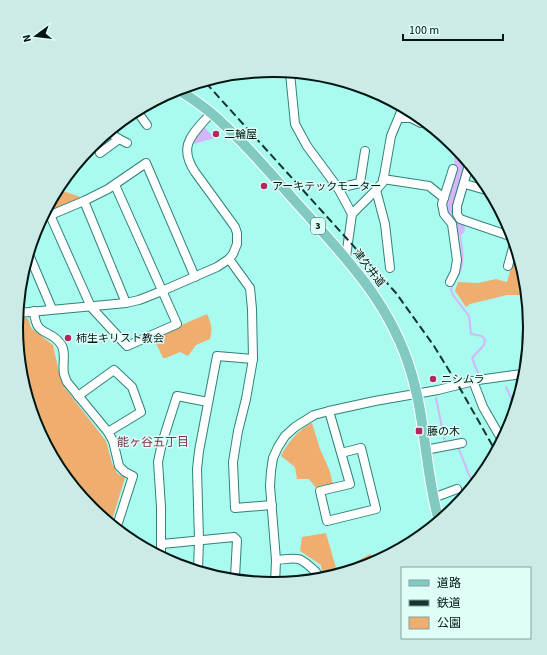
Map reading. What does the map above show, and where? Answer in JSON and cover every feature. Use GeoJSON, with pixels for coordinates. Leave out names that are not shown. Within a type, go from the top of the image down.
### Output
{"type":"FeatureCollection","features":[{"type":"Feature","properties":{"kind":"main road","name":"津久井道"},"geometry":{"type":"LineString","coordinates":[[184,94],[211,113],[235,135],[346,257],[371,289],[390,320],[406,356],[417,394],[433,498],[438,517]]}},
{"type":"Feature","properties":{"kind":"street"},"geometry":{"type":"LineString","coordinates":[[290,78],[295,124],[307,146],[338,188],[352,214],[346,257]]}},
{"type":"Feature","properties":{"kind":"street"},"geometry":{"type":"LineString","coordinates":[[352,214],[383,182],[391,136],[400,112]]}},
{"type":"Feature","properties":{"kind":"street"},"geometry":{"type":"LineString","coordinates":[[24,312],[91,307],[139,300],[217,267],[229,259],[238,244],[235,227],[190,165],[187,153],[188,142],[191,136],[211,113]]}},
{"type":"Feature","properties":{"kind":"street"},"geometry":{"type":"LineString","coordinates":[[140,116],[147,125]]}},
{"type":"Feature","properties":{"kind":"street"},"geometry":{"type":"LineString","coordinates":[[399,118],[412,118]]}},
{"type":"Feature","properties":{"kind":"street"},"geometry":{"type":"LineString","coordinates":[[100,153],[123,141],[113,135]]}},
{"type":"Feature","properties":{"kind":"street"},"geometry":{"type":"LineString","coordinates":[[338,188],[360,183],[365,150]]}},
{"type":"Feature","properties":{"kind":"street"},"geometry":{"type":"LineString","coordinates":[[51,213],[84,201],[115,185],[146,163],[195,277]]}},
{"type":"Feature","properties":{"kind":"street"},"geometry":{"type":"LineString","coordinates":[[453,169],[442,207],[444,214],[455,220],[460,219],[506,235]]}},
{"type":"Feature","properties":{"kind":"street"},"geometry":{"type":"LineString","coordinates":[[450,282],[457,260],[455,220],[457,206],[468,170]]}},
{"type":"Feature","properties":{"kind":"street"},"geometry":{"type":"LineString","coordinates":[[383,179],[430,186],[444,198]]}},
{"type":"Feature","properties":{"kind":"street"},"geometry":{"type":"LineString","coordinates":[[464,184],[483,189]]}},
{"type":"Feature","properties":{"kind":"street"},"geometry":{"type":"LineString","coordinates":[[48,219],[91,307],[127,346],[177,324],[115,185]]}},
{"type":"Feature","properties":{"kind":"street"},"geometry":{"type":"LineString","coordinates":[[376,190],[385,224],[390,268]]}},
{"type":"Feature","properties":{"kind":"street"},"geometry":{"type":"LineString","coordinates":[[84,201],[126,303]]}},
{"type":"Feature","properties":{"kind":"street"},"geometry":{"type":"LineString","coordinates":[[508,266],[512,251]]}},
{"type":"Feature","properties":{"kind":"street"},"geometry":{"type":"LineString","coordinates":[[229,259],[250,288],[252,304],[253,359],[233,462],[234,508],[272,505]]}},
{"type":"Feature","properties":{"kind":"street"},"geometry":{"type":"LineString","coordinates":[[32,262],[52,310]]}},
{"type":"Feature","properties":{"kind":"street"},"geometry":{"type":"LineString","coordinates":[[34,311],[36,324],[39,330],[60,343],[63,350],[64,373],[67,382],[108,432],[113,441],[119,466],[134,476],[117,523]]}},
{"type":"Feature","properties":{"kind":"street"},"geometry":{"type":"LineString","coordinates":[[198,566],[200,540],[197,469],[198,451],[217,356],[253,359]]}},
{"type":"Feature","properties":{"kind":"street"},"geometry":{"type":"LineString","coordinates":[[78,396],[114,370],[132,387],[141,412],[108,432]]}},
{"type":"Feature","properties":{"kind":"street"},"geometry":{"type":"LineString","coordinates":[[275,578],[276,560],[271,471],[273,458],[285,436],[303,421],[314,415],[329,411],[417,394],[472,381],[519,374]]}},
{"type":"Feature","properties":{"kind":"street"},"geometry":{"type":"LineString","coordinates":[[472,381],[483,407],[499,435]]}},
{"type":"Feature","properties":{"kind":"street"},"geometry":{"type":"LineString","coordinates":[[161,551],[158,462],[170,414],[177,396],[208,402]]}},
{"type":"Feature","properties":{"kind":"street"},"geometry":{"type":"LineString","coordinates":[[329,411],[341,453],[350,484],[320,491],[327,521],[376,509],[361,448],[341,453]]}},
{"type":"Feature","properties":{"kind":"street"},"geometry":{"type":"LineString","coordinates":[[425,450],[462,443]]}},
{"type":"Feature","properties":{"kind":"street"},"geometry":{"type":"LineString","coordinates":[[433,498],[457,489]]}},
{"type":"Feature","properties":{"kind":"street"},"geometry":{"type":"LineString","coordinates":[[162,544],[234,537],[236,539],[235,575]]}},
{"type":"Feature","properties":{"kind":"street"},"geometry":{"type":"LineString","coordinates":[[276,560],[299,558],[304,560],[316,572],[316,574]]}},
{"type":"Feature","properties":{"kind":"green space"},"geometry":{"type":"Polygon","coordinates":[[[63,192],[83,198],[53,211],[63,192]]]}},
{"type":"Feature","properties":{"kind":"green space"},"geometry":{"type":"Polygon","coordinates":[[[514,258],[522,295],[507,295],[470,304],[466,307],[455,291],[458,282],[478,283],[496,279],[507,282],[514,258]]]}},
{"type":"Feature","properties":{"kind":"green space"},"geometry":{"type":"Polygon","coordinates":[[[207,314],[211,326],[210,339],[196,345],[188,356],[180,352],[163,358],[155,341],[156,336],[207,314]]]}},
{"type":"Feature","properties":{"kind":"green space"},"geometry":{"type":"Polygon","coordinates":[[[24,318],[28,318],[31,328],[53,345],[60,377],[65,388],[106,441],[112,463],[117,473],[125,478],[112,519],[85,493],[65,467],[42,423],[36,408],[25,360],[24,318]]]}},
{"type":"Feature","properties":{"kind":"green space"},"geometry":{"type":"Polygon","coordinates":[[[312,423],[333,484],[317,489],[309,479],[297,479],[295,467],[281,456],[294,437],[302,429],[312,423]]]}},
{"type":"Feature","properties":{"kind":"green space"},"geometry":{"type":"Polygon","coordinates":[[[326,533],[336,568],[354,563],[370,554],[372,558],[354,565],[322,573],[321,565],[300,551],[302,537],[326,533]]]}},
{"type":"Feature","properties":{"kind":"shaded area"},"geometry":{"type":"Polygon","coordinates":[[[202,128],[205,128],[215,138],[190,145],[202,128]]]}},
{"type":"Feature","properties":{"kind":"waterway"},"geometry":{"type":"LineString","coordinates":[[459,229],[457,222],[451,215],[447,202],[460,160]]}},
{"type":"Feature","properties":{"kind":"waterway"},"geometry":{"type":"LineString","coordinates":[[456,278],[462,261],[462,248],[459,229]]}},
{"type":"Feature","properties":{"kind":"waterway"},"geometry":{"type":"LineString","coordinates":[[453,283],[451,290],[453,295],[469,316],[471,334],[482,336],[485,340],[484,345],[472,358],[478,373]]}},
{"type":"Feature","properties":{"kind":"waterway"},"geometry":{"type":"LineString","coordinates":[[506,387],[513,401]]}},
{"type":"Feature","properties":{"kind":"waterway"},"geometry":{"type":"LineString","coordinates":[[436,398],[445,442]]}},
{"type":"Feature","properties":{"kind":"waterway"},"geometry":{"type":"LineString","coordinates":[[458,447],[470,477],[473,479]]}},
{"type":"Feature","properties":{"kind":"railway"},"geometry":{"type":"LineString","coordinates":[[209,86],[396,293],[434,346],[493,447]]}},
{"type":"Feature","properties":{"kind":"place","name":"二輪屋"},"geometry":{"type":"Point","coordinates":[216,134]}},
{"type":"Feature","properties":{"kind":"place","name":"アーキテックモーター"},"geometry":{"type":"Point","coordinates":[264,186]}},
{"type":"Feature","properties":{"kind":"place","name":"柿生キリスト教会"},"geometry":{"type":"Point","coordinates":[68,338]}},
{"type":"Feature","properties":{"kind":"place","name":"ニシムラ"},"geometry":{"type":"Point","coordinates":[433,379]}},
{"type":"Feature","properties":{"kind":"place","name":"藤の木"},"geometry":{"type":"Point","coordinates":[419,431]}},
{"type":"Feature","properties":{"kind":"district","name":"能ヶ谷五丁目"},"geometry":{"type":"Point","coordinates":[153,442]}}]}
